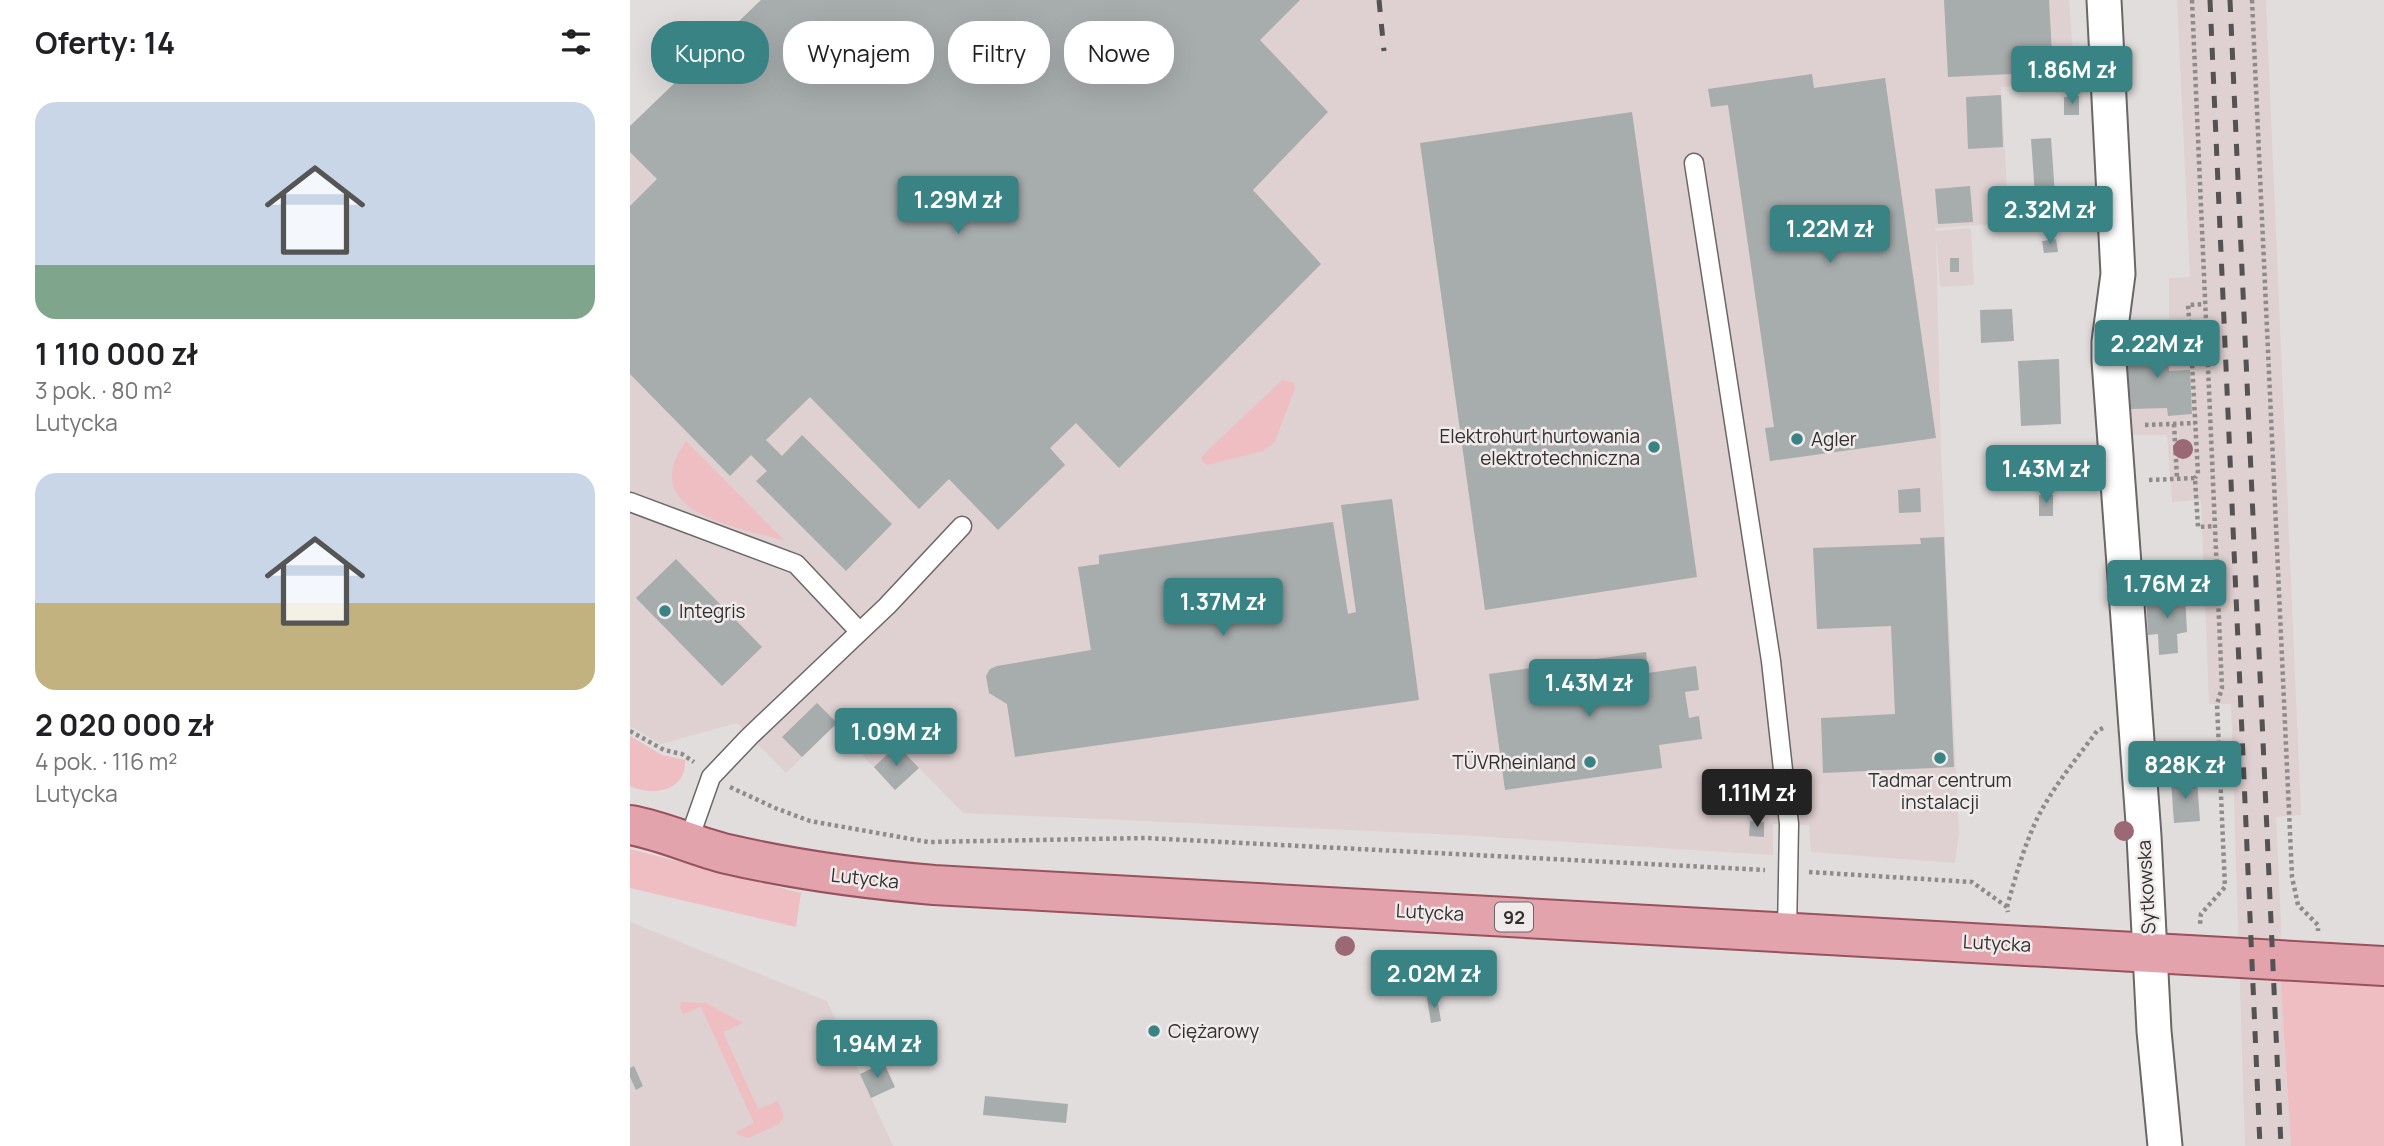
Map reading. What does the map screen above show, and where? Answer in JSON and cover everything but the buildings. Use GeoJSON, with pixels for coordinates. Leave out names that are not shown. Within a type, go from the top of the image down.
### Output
{"type":"FeatureCollection","features":[{"type":"Feature","properties":{"kind":"main road","name":"Lutycka"},"geometry":{"type":"LineString","coordinates":[[637,823],[723,853],[796,869],[934,885],[2384,966]]}},
{"type":"Feature","properties":{"kind":"street","name":"Sytkowska"},"geometry":{"type":"LineString","coordinates":[[2104,0],[2118,274],[2110,331],[2112,426],[2144,836],[2154,1031],[2165,1146]]}},
{"type":"Feature","properties":{"kind":"lane"},"geometry":{"type":"LineString","coordinates":[[1694,163],[1771,661],[1789,824],[1787,932]]}},
{"type":"Feature","properties":{"kind":"lane"},"geometry":{"type":"LineString","coordinates":[[630,502],[796,564],[859,631]]}},
{"type":"Feature","properties":{"kind":"lane"},"geometry":{"type":"LineString","coordinates":[[688,842],[711,777],[887,606],[962,526]]}},
{"type":"Feature","properties":{"kind":"path"},"geometry":{"type":"LineString","coordinates":[[2192,0],[2222,688],[2217,704],[2225,887],[2201,914],[2200,932]]}},
{"type":"Feature","properties":{"kind":"path"},"geometry":{"type":"LineString","coordinates":[[2252,0],[2292,877],[2298,905],[2318,925],[2317,939]]}},
{"type":"Feature","properties":{"kind":"path"},"geometry":{"type":"LineString","coordinates":[[2205,304],[2188,305],[2196,423],[2198,474],[2195,478],[2198,527],[2215,526]]}},
{"type":"Feature","properties":{"kind":"path"},"geometry":{"type":"LineString","coordinates":[[2110,331],[2177,327],[2178,345],[2191,344]]}},
{"type":"Feature","properties":{"kind":"path"},"geometry":{"type":"LineString","coordinates":[[2112,426],[2196,423]]}},
{"type":"Feature","properties":{"kind":"path"},"geometry":{"type":"LineString","coordinates":[[2174,424],[2176,479]]}},
{"type":"Feature","properties":{"kind":"path"},"geometry":{"type":"LineString","coordinates":[[2116,482],[2195,478]]}},
{"type":"Feature","properties":{"kind":"path"},"geometry":{"type":"LineString","coordinates":[[2007,907],[2019,863],[2036,822],[2061,778],[2097,732],[2134,713]]}},
{"type":"Feature","properties":{"kind":"path"},"geometry":{"type":"LineString","coordinates":[[630,731],[664,750],[682,754],[711,777],[775,808],[810,821],[928,842],[1146,838],[1972,882]]}},
{"type":"Feature","properties":{"kind":"shaded area"},"geometry":{"type":"Polygon","coordinates":[[[761,0],[2069,0],[2075,81],[2001,87],[2009,223],[1935,228],[1936,231],[1971,228],[1974,285],[1940,287],[1936,236],[1941,454],[1959,834],[1955,863],[1811,852],[1809,825],[1773,824],[1773,855],[1459,835],[963,813],[919,768],[895,790],[833,727],[786,773],[737,723],[661,744],[630,726],[630,126],[674,84],[769,84],[769,21],[739,21],[761,0]]]}},
{"type":"Feature","properties":{"kind":"shaded area"},"geometry":{"type":"Polygon","coordinates":[[[2177,0],[2266,0],[2301,815],[2276,817],[2281,925],[2280,971],[2291,1146],[2245,1146],[2231,704],[2209,704],[2201,500],[2172,502],[2167,435],[2129,435],[2122,319],[2169,319],[2169,278],[2190,277],[2177,0]]]}},
{"type":"Feature","properties":{"kind":"shaded area"},"geometry":{"type":"Polygon","coordinates":[[[1282,380],[1294,383],[1295,389],[1274,443],[1263,451],[1207,465],[1203,462],[1201,458],[1207,451],[1282,380]]]}},
{"type":"Feature","properties":{"kind":"shaded area"},"geometry":{"type":"Polygon","coordinates":[[[686,441],[785,541],[719,522],[698,512],[682,500],[673,485],[674,465],[686,441]]]}},
{"type":"Feature","properties":{"kind":"shaded area"},"geometry":{"type":"Polygon","coordinates":[[[630,736],[662,755],[685,760],[684,770],[675,785],[658,791],[630,786],[630,736]]]}},
{"type":"Feature","properties":{"kind":"shaded area"},"geometry":{"type":"Polygon","coordinates":[[[630,849],[801,893],[796,927],[630,888],[630,849]]]}},
{"type":"Feature","properties":{"kind":"shaded area"},"geometry":{"type":"Polygon","coordinates":[[[630,922],[827,1001],[893,1146],[630,1146],[630,922]]]}},
{"type":"Feature","properties":{"kind":"shaded area"},"geometry":{"type":"Polygon","coordinates":[[[2280,971],[2384,978],[2384,1146],[2291,1146],[2280,971]]]}},
{"type":"Feature","properties":{"kind":"shaded area"},"geometry":{"type":"Polygon","coordinates":[[[681,1002],[706,1003],[743,1023],[723,1032],[758,1109],[778,1101],[784,1116],[779,1124],[749,1138],[738,1135],[736,1132],[754,1123],[701,1007],[683,1014],[681,1002]]]}},
{"type":"Feature","properties":{"kind":"railway"},"geometry":{"type":"LineString","coordinates":[[1379,0],[1384,51]]}},
{"type":"Feature","properties":{"kind":"railway"},"geometry":{"type":"LineString","coordinates":[[2210,0],[2260,1146]]}},
{"type":"Feature","properties":{"kind":"railway"},"geometry":{"type":"LineString","coordinates":[[2230,0],[2281,1146]]}},
{"type":"Feature","properties":{"kind":"place","name":"Agler"},"geometry":{"type":"Point","coordinates":[1797,439]}},
{"type":"Feature","properties":{"kind":"place","name":"Elektrohurt hurtowania elektrotechniczna"},"geometry":{"type":"Point","coordinates":[1654,447]}},
{"type":"Feature","properties":{"kind":"place","name":"Integris"},"geometry":{"type":"Point","coordinates":[665,611]}},
{"type":"Feature","properties":{"kind":"place","name":"Tadmar centrum instalacji"},"geometry":{"type":"Point","coordinates":[1940,758]}},
{"type":"Feature","properties":{"kind":"place","name":"TÜVRheinland"},"geometry":{"type":"Point","coordinates":[1590,762]}},
{"type":"Feature","properties":{"kind":"place","name":"Ciężarowy"},"geometry":{"type":"Point","coordinates":[1154,1031]}}]}
